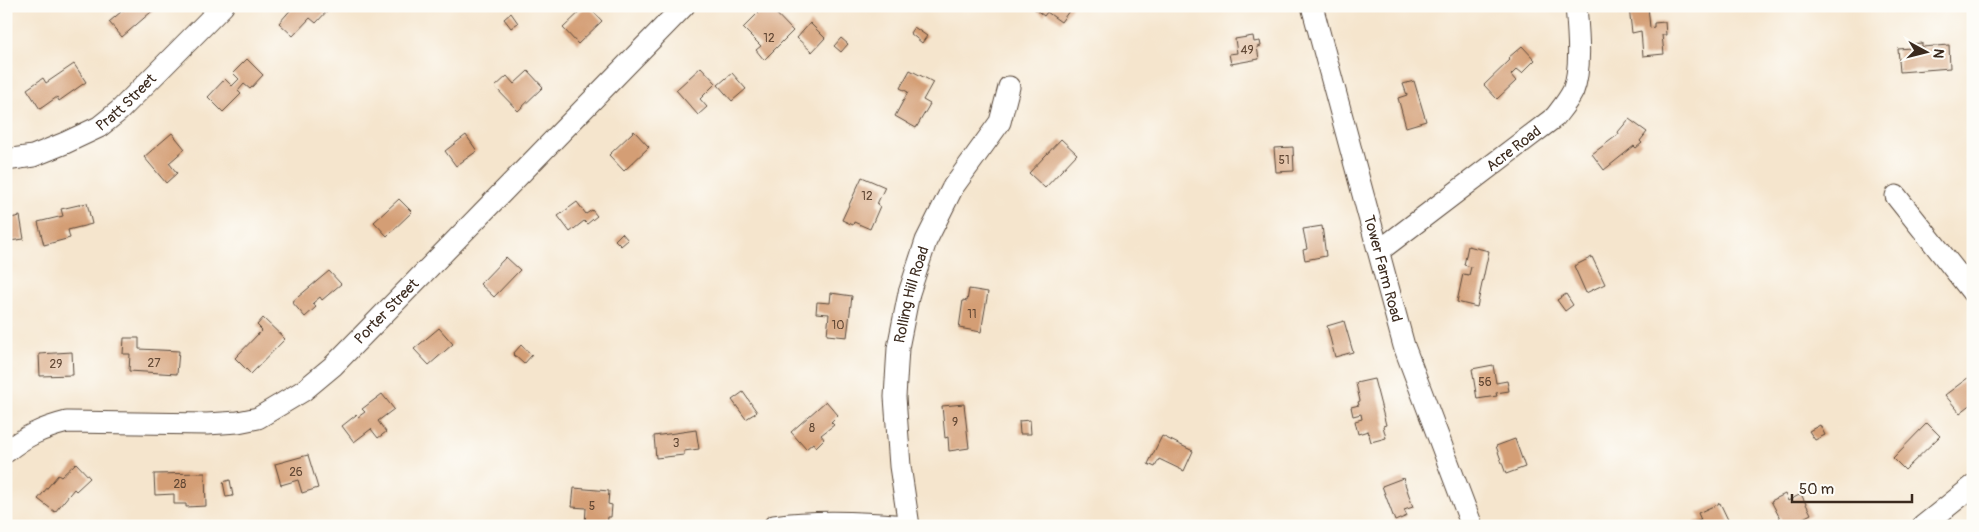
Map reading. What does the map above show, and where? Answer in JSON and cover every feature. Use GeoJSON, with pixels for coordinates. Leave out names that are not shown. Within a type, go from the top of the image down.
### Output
{"type":"FeatureCollection","features":[{"type":"Feature","properties":{"kind":"street","name":"Pratt Street"},"geometry":{"type":"LineString","coordinates":[[6,160],[33,156],[99,127],[119,111],[223,6]]}},
{"type":"Feature","properties":{"kind":"street","name":"Porter Street"},"geometry":{"type":"LineString","coordinates":[[6,452],[27,436],[47,427],[67,422],[207,424],[238,422],[258,418],[302,391],[333,366],[684,6]]}},
{"type":"Feature","properties":{"kind":"street","name":"Tower Farm Road"},"geometry":{"type":"LineString","coordinates":[[1312,6],[1404,346],[1472,526]]}},
{"type":"Feature","properties":{"kind":"street","name":"Acre Road"},"geometry":{"type":"LineString","coordinates":[[1379,251],[1555,117],[1567,102],[1573,90],[1577,72],[1578,26],[1576,6]]}},
{"type":"Feature","properties":{"kind":"street","name":"Rolling Hill Road"},"geometry":{"type":"LineString","coordinates":[[909,526],[900,466],[895,398],[898,348],[909,293],[926,241],[953,187],[1000,122],[1009,87]]}},
{"type":"Feature","properties":{"kind":"street"},"geometry":{"type":"LineString","coordinates":[[1896,196],[1973,293]]}},
{"type":"Feature","properties":{"kind":"street"},"geometry":{"type":"LineString","coordinates":[[1925,525],[1973,486]]}},
{"type":"Feature","properties":{"kind":"street"},"geometry":{"type":"LineString","coordinates":[[774,526],[797,522],[853,522],[904,526]]}},
{"type":"Feature","properties":{"kind":"building"},"geometry":{"type":"Polygon","coordinates":[[[128,6],[158,6],[122,37],[109,22],[128,6]]]}},
{"type":"Feature","properties":{"kind":"building"},"geometry":{"type":"Polygon","coordinates":[[[294,6],[299,6],[302,9],[305,6],[326,6],[329,9],[316,23],[310,18],[293,36],[279,23],[294,6]]]}},
{"type":"Feature","properties":{"kind":"building"},"geometry":{"type":"Polygon","coordinates":[[[586,6],[602,21],[578,44],[563,28],[586,6]]]}},
{"type":"Feature","properties":{"kind":"building"},"geometry":{"type":"Polygon","coordinates":[[[765,6],[769,6],[793,31],[764,60],[756,50],[761,46],[743,28],[765,6]]]}},
{"type":"Feature","properties":{"kind":"building"},"geometry":{"type":"Polygon","coordinates":[[[1031,6],[1072,7],[1061,22],[1047,12],[1044,16],[1031,6]]]}},
{"type":"Feature","properties":{"kind":"building"},"geometry":{"type":"Polygon","coordinates":[[[1648,6],[1650,28],[1654,27],[1654,23],[1665,22],[1666,35],[1662,35],[1664,54],[1643,56],[1641,31],[1632,33],[1629,7],[1648,6]]]}},
{"type":"Feature","properties":{"kind":"building"},"geometry":{"type":"Polygon","coordinates":[[[511,13],[518,23],[511,28],[504,19],[511,13]]]}},
{"type":"Feature","properties":{"kind":"building"},"geometry":{"type":"Polygon","coordinates":[[[810,23],[825,38],[812,52],[797,38],[810,23]]]}},
{"type":"Feature","properties":{"kind":"building"},"geometry":{"type":"Polygon","coordinates":[[[914,27],[927,36],[922,43],[910,33],[914,27]]]}},
{"type":"Feature","properties":{"kind":"building"},"geometry":{"type":"Polygon","coordinates":[[[1253,36],[1254,42],[1260,41],[1261,46],[1257,47],[1259,59],[1231,64],[1229,54],[1237,53],[1235,39],[1253,36]]]}},
{"type":"Feature","properties":{"kind":"building"},"geometry":{"type":"Polygon","coordinates":[[[841,38],[848,44],[841,52],[834,46],[841,38]]]}},
{"type":"Feature","properties":{"kind":"building"},"geometry":{"type":"Polygon","coordinates":[[[1922,43],[1922,47],[1949,45],[1950,68],[1900,72],[1898,49],[1911,48],[1910,44],[1922,43]]]}},
{"type":"Feature","properties":{"kind":"building"},"geometry":{"type":"Polygon","coordinates":[[[1522,46],[1535,60],[1522,73],[1517,69],[1511,75],[1516,81],[1497,99],[1484,85],[1510,60],[1508,58],[1522,46]]]}},
{"type":"Feature","properties":{"kind":"building"},"geometry":{"type":"Polygon","coordinates":[[[247,59],[263,75],[250,89],[244,84],[238,91],[241,94],[223,112],[208,97],[225,79],[232,86],[239,79],[233,73],[247,59]]]}},
{"type":"Feature","properties":{"kind":"building"},"geometry":{"type":"Polygon","coordinates":[[[74,64],[86,82],[59,101],[57,97],[40,109],[27,89],[43,78],[46,83],[74,64]]]}},
{"type":"Feature","properties":{"kind":"building"},"geometry":{"type":"Polygon","coordinates":[[[701,67],[716,83],[700,99],[707,107],[698,115],[676,90],[701,67]]]}},
{"type":"Feature","properties":{"kind":"building"},"geometry":{"type":"Polygon","coordinates":[[[910,70],[933,82],[923,100],[930,104],[916,128],[895,116],[908,92],[900,88],[910,70]]]}},
{"type":"Feature","properties":{"kind":"building"},"geometry":{"type":"Polygon","coordinates":[[[528,71],[543,87],[518,111],[495,87],[507,76],[514,84],[528,71]]]}},
{"type":"Feature","properties":{"kind":"building"},"geometry":{"type":"Polygon","coordinates":[[[732,73],[746,89],[732,101],[718,85],[732,73]]]}},
{"type":"Feature","properties":{"kind":"building"},"geometry":{"type":"Polygon","coordinates":[[[1414,81],[1426,121],[1406,127],[1398,98],[1407,95],[1403,84],[1414,81]]]}},
{"type":"Feature","properties":{"kind":"building"},"geometry":{"type":"Polygon","coordinates":[[[1629,119],[1647,132],[1640,141],[1642,143],[1636,148],[1634,146],[1604,170],[1592,154],[1619,134],[1618,132],[1629,119]]]}},
{"type":"Feature","properties":{"kind":"building"},"geometry":{"type":"Polygon","coordinates":[[[634,131],[649,147],[624,171],[609,155],[634,131]]]}},
{"type":"Feature","properties":{"kind":"building"},"geometry":{"type":"Polygon","coordinates":[[[172,133],[185,149],[169,163],[177,173],[166,183],[144,157],[172,133]]]}},
{"type":"Feature","properties":{"kind":"building"},"geometry":{"type":"Polygon","coordinates":[[[466,135],[477,151],[456,166],[445,151],[466,135]]]}},
{"type":"Feature","properties":{"kind":"building"},"geometry":{"type":"Polygon","coordinates":[[[1061,139],[1077,154],[1045,188],[1029,173],[1061,139]]]}},
{"type":"Feature","properties":{"kind":"building"},"geometry":{"type":"Polygon","coordinates":[[[1293,147],[1294,171],[1276,172],[1274,148],[1293,147]]]}},
{"type":"Feature","properties":{"kind":"building"},"geometry":{"type":"Polygon","coordinates":[[[862,177],[885,187],[877,204],[880,206],[870,229],[854,222],[853,225],[842,220],[862,177]]]}},
{"type":"Feature","properties":{"kind":"building"},"geometry":{"type":"Polygon","coordinates":[[[399,199],[412,212],[387,236],[374,222],[399,199]]]}},
{"type":"Feature","properties":{"kind":"building"},"geometry":{"type":"Polygon","coordinates":[[[577,202],[586,214],[592,210],[597,216],[587,224],[584,221],[570,232],[558,216],[577,202]]]}},
{"type":"Feature","properties":{"kind":"building"},"geometry":{"type":"Polygon","coordinates":[[[87,203],[92,224],[68,230],[70,238],[44,245],[38,222],[63,216],[61,209],[87,203]]]}},
{"type":"Feature","properties":{"kind":"building"},"geometry":{"type":"Polygon","coordinates":[[[20,216],[24,239],[9,241],[6,219],[20,216]]]}},
{"type":"Feature","properties":{"kind":"building"},"geometry":{"type":"Polygon","coordinates":[[[1322,226],[1326,256],[1305,260],[1303,250],[1307,249],[1303,229],[1322,226]]]}},
{"type":"Feature","properties":{"kind":"building"},"geometry":{"type":"Polygon","coordinates":[[[622,233],[628,240],[621,246],[615,240],[622,233]]]}},
{"type":"Feature","properties":{"kind":"building"},"geometry":{"type":"Polygon","coordinates":[[[1468,246],[1489,251],[1477,307],[1457,302],[1463,274],[1469,275],[1471,267],[1464,265],[1468,246]]]}},
{"type":"Feature","properties":{"kind":"building"},"geometry":{"type":"Polygon","coordinates":[[[506,257],[520,270],[494,297],[480,284],[506,257]]]}},
{"type":"Feature","properties":{"kind":"building"},"geometry":{"type":"Polygon","coordinates":[[[1592,257],[1605,284],[1586,293],[1574,266],[1592,257]]]}},
{"type":"Feature","properties":{"kind":"building"},"geometry":{"type":"Polygon","coordinates":[[[329,271],[341,284],[322,300],[320,297],[313,303],[316,307],[305,317],[292,302],[329,271]]]}},
{"type":"Feature","properties":{"kind":"building"},"geometry":{"type":"Polygon","coordinates":[[[969,289],[988,292],[981,332],[959,328],[963,300],[967,301],[969,289]]]}},
{"type":"Feature","properties":{"kind":"building"},"geometry":{"type":"Polygon","coordinates":[[[831,293],[852,296],[847,337],[827,335],[829,314],[816,313],[817,302],[830,303],[831,293]]]}},
{"type":"Feature","properties":{"kind":"building"},"geometry":{"type":"Polygon","coordinates":[[[1566,294],[1573,305],[1565,311],[1557,300],[1566,294]]]}},
{"type":"Feature","properties":{"kind":"building"},"geometry":{"type":"Polygon","coordinates":[[[263,318],[285,339],[251,374],[235,358],[262,330],[257,325],[263,318]]]}},
{"type":"Feature","properties":{"kind":"building"},"geometry":{"type":"Polygon","coordinates":[[[1344,321],[1353,352],[1335,357],[1327,326],[1344,321]]]}},
{"type":"Feature","properties":{"kind":"building"},"geometry":{"type":"Polygon","coordinates":[[[439,328],[453,344],[429,365],[414,349],[439,328]]]}},
{"type":"Feature","properties":{"kind":"building"},"geometry":{"type":"Polygon","coordinates":[[[124,338],[139,338],[139,349],[179,351],[177,374],[129,371],[130,354],[123,354],[124,338]]]}},
{"type":"Feature","properties":{"kind":"building"},"geometry":{"type":"Polygon","coordinates":[[[521,345],[532,355],[524,364],[513,354],[521,345]]]}},
{"type":"Feature","properties":{"kind":"building"},"geometry":{"type":"Polygon","coordinates":[[[72,352],[73,375],[40,376],[39,354],[72,352]]]}},
{"type":"Feature","properties":{"kind":"building"},"geometry":{"type":"Polygon","coordinates":[[[1493,365],[1496,383],[1507,381],[1509,391],[1496,393],[1497,396],[1477,399],[1472,369],[1493,365]]]}},
{"type":"Feature","properties":{"kind":"building"},"geometry":{"type":"Polygon","coordinates":[[[1973,374],[1973,403],[1960,413],[1945,395],[1973,374]]]}},
{"type":"Feature","properties":{"kind":"building"},"geometry":{"type":"Polygon","coordinates":[[[1374,379],[1386,425],[1383,426],[1386,438],[1371,442],[1368,431],[1358,434],[1355,421],[1362,419],[1361,414],[1353,416],[1351,407],[1359,405],[1358,402],[1360,401],[1356,383],[1374,379]]]}},
{"type":"Feature","properties":{"kind":"building"},"geometry":{"type":"Polygon","coordinates":[[[743,392],[757,412],[746,419],[732,400],[743,392]]]}},
{"type":"Feature","properties":{"kind":"building"},"geometry":{"type":"Polygon","coordinates":[[[382,394],[394,409],[378,421],[386,432],[378,438],[371,429],[354,442],[342,426],[356,415],[358,417],[365,412],[362,409],[382,394]]]}},
{"type":"Feature","properties":{"kind":"building"},"geometry":{"type":"Polygon","coordinates":[[[826,401],[838,415],[831,422],[834,425],[821,435],[824,439],[816,447],[813,443],[806,449],[791,432],[826,401]]]}},
{"type":"Feature","properties":{"kind":"building"},"geometry":{"type":"Polygon","coordinates":[[[964,404],[969,448],[949,451],[948,437],[945,438],[942,406],[964,404]]]}},
{"type":"Feature","properties":{"kind":"building"},"geometry":{"type":"Polygon","coordinates":[[[1030,420],[1031,434],[1020,434],[1019,421],[1030,420]]]}},
{"type":"Feature","properties":{"kind":"building"},"geometry":{"type":"Polygon","coordinates":[[[1927,423],[1940,436],[1905,470],[1893,458],[1927,423]]]}},
{"type":"Feature","properties":{"kind":"building"},"geometry":{"type":"Polygon","coordinates":[[[1820,425],[1825,435],[1815,440],[1809,431],[1820,425]]]}},
{"type":"Feature","properties":{"kind":"building"},"geometry":{"type":"Polygon","coordinates":[[[696,430],[699,449],[684,451],[684,455],[656,458],[654,436],[696,430]]]}},
{"type":"Feature","properties":{"kind":"building"},"geometry":{"type":"Polygon","coordinates":[[[1162,436],[1193,451],[1184,471],[1159,459],[1155,467],[1148,464],[1162,436]]]}},
{"type":"Feature","properties":{"kind":"building"},"geometry":{"type":"Polygon","coordinates":[[[1515,439],[1525,467],[1506,474],[1496,446],[1515,439]]]}},
{"type":"Feature","properties":{"kind":"building"},"geometry":{"type":"Polygon","coordinates":[[[308,455],[318,488],[302,493],[298,480],[281,485],[275,464],[308,455]]]}},
{"type":"Feature","properties":{"kind":"building"},"geometry":{"type":"Polygon","coordinates":[[[76,463],[90,478],[76,491],[74,489],[55,512],[38,499],[58,475],[61,477],[76,463]]]}},
{"type":"Feature","properties":{"kind":"building"},"geometry":{"type":"Polygon","coordinates":[[[205,473],[206,506],[186,507],[186,504],[174,504],[174,494],[155,495],[154,474],[205,473]]]}},
{"type":"Feature","properties":{"kind":"building"},"geometry":{"type":"Polygon","coordinates":[[[1403,478],[1413,507],[1404,510],[1407,516],[1395,521],[1382,486],[1403,478]]]}},
{"type":"Feature","properties":{"kind":"building"},"geometry":{"type":"Polygon","coordinates":[[[230,480],[233,496],[226,497],[223,482],[230,480]]]}},
{"type":"Feature","properties":{"kind":"building"},"geometry":{"type":"Polygon","coordinates":[[[574,488],[609,491],[608,504],[612,505],[611,517],[608,517],[607,526],[585,526],[586,508],[572,507],[574,488]]]}},
{"type":"Feature","properties":{"kind":"building"},"geometry":{"type":"Polygon","coordinates":[[[1785,494],[1788,501],[1801,494],[1811,514],[1788,526],[1784,526],[1771,501],[1785,494]]]}},
{"type":"Feature","properties":{"kind":"building"},"geometry":{"type":"Polygon","coordinates":[[[1720,503],[1731,526],[1697,526],[1695,522],[1701,520],[1698,513],[1720,503]]]}}]}
